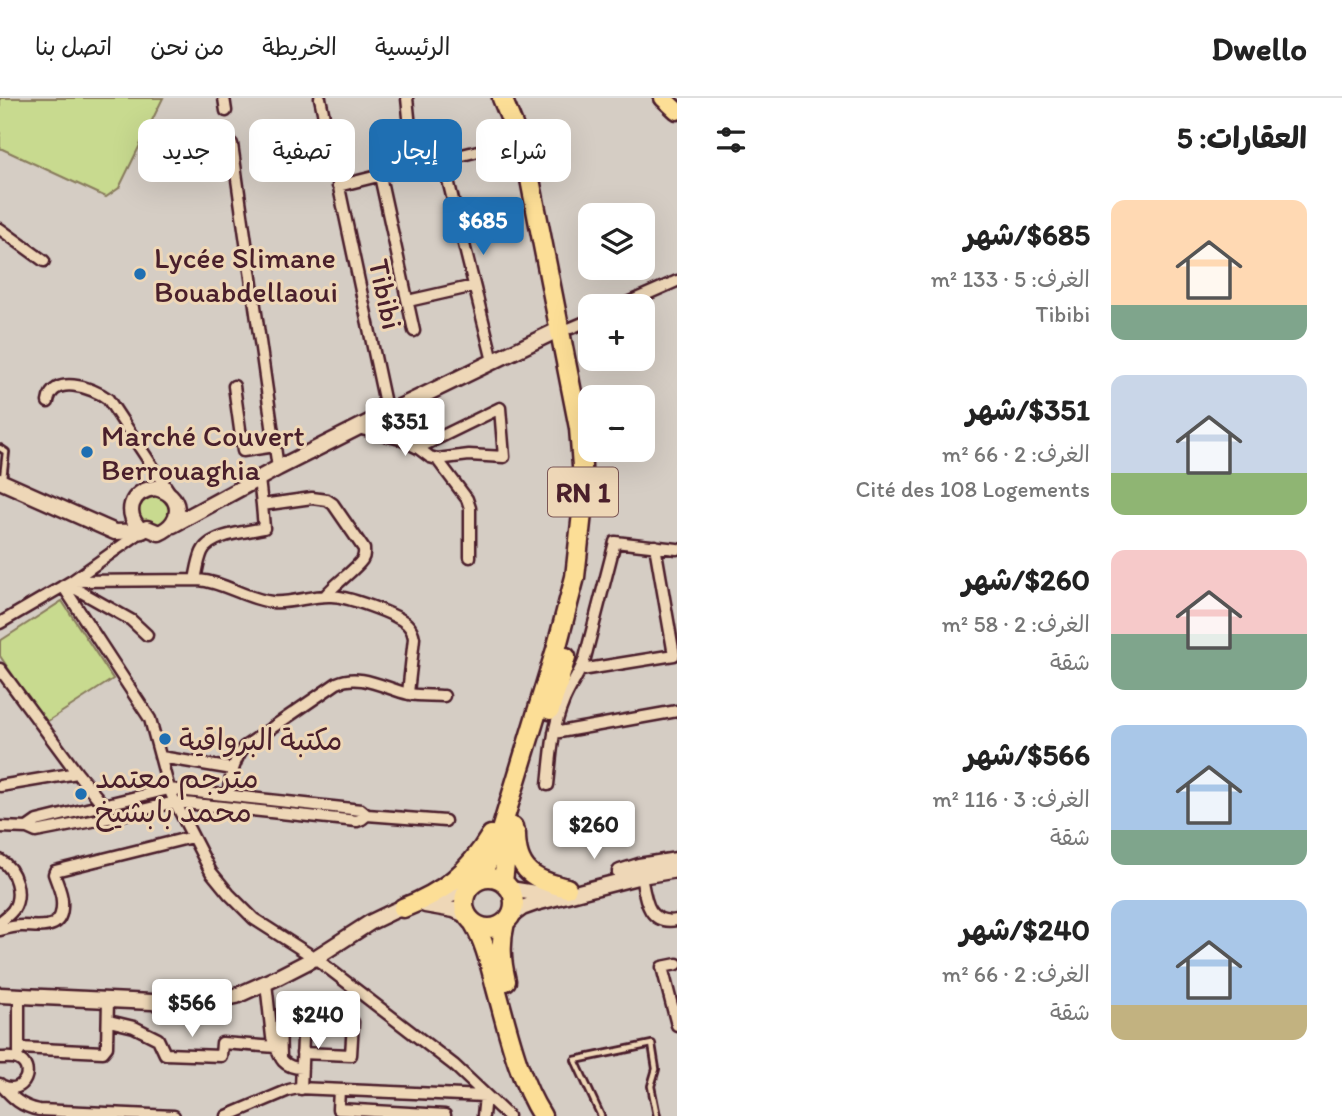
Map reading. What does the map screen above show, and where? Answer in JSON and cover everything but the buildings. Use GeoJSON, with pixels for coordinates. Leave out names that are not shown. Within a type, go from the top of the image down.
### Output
{"type":"FeatureCollection","features":[{"type":"Feature","properties":{"kind":"highway","name":"RN 1"},"geometry":{"type":"LineString","coordinates":[[502,98],[510,119]]}},
{"type":"Feature","properties":{"kind":"highway","name":"RN 1"},"geometry":{"type":"LineString","coordinates":[[514,98],[533,152],[565,328],[582,466],[583,504],[575,577],[512,812],[506,855],[506,885],[514,897],[514,907],[502,935],[500,954],[526,1053],[553,1116]]}},
{"type":"Feature","properties":{"kind":"highway","name":"RN 1"},"geometry":{"type":"LineString","coordinates":[[531,182],[579,385]]}},
{"type":"Feature","properties":{"kind":"highway","name":"RN 1"},"geometry":{"type":"LineString","coordinates":[[542,1116],[533,1102],[522,1074],[485,946],[464,902],[512,812],[559,681],[585,579],[592,513],[592,462]]}},
{"type":"Feature","properties":{"kind":"highway","name":"RN 1"},"geometry":{"type":"LineString","coordinates":[[512,812],[517,854],[522,864],[534,877],[567,888]]}},
{"type":"Feature","properties":{"kind":"highway"},"geometry":{"type":"LineString","coordinates":[[410,905],[425,899],[464,872],[512,812]]}},
{"type":"Feature","properties":{"kind":"highway"},"geometry":{"type":"LineString","coordinates":[[474,884],[491,878],[506,885]]}},
{"type":"Feature","properties":{"kind":"highway"},"geometry":{"type":"LineString","coordinates":[[470,919],[489,928],[497,927],[508,919]]}},
{"type":"Feature","properties":{"kind":"main road"},"geometry":{"type":"LineString","coordinates":[[663,98],[677,111]]}},
{"type":"Feature","properties":{"kind":"street"},"geometry":{"type":"LineString","coordinates":[[224,98],[226,111]]}},
{"type":"Feature","properties":{"kind":"street","name":"Tibibi"},"geometry":{"type":"LineString","coordinates":[[320,98],[387,413],[400,439]]}},
{"type":"Feature","properties":{"kind":"street"},"geometry":{"type":"LineString","coordinates":[[407,98],[409,119]]}},
{"type":"Feature","properties":{"kind":"street"},"geometry":{"type":"LineString","coordinates":[[235,166],[278,468]]}},
{"type":"Feature","properties":{"kind":"street"},"geometry":{"type":"LineString","coordinates":[[338,186],[369,179]]}},
{"type":"Feature","properties":{"kind":"street","name":"Tibibi"},"geometry":{"type":"LineString","coordinates":[[381,182],[414,331]]}},
{"type":"Feature","properties":{"kind":"street"},"geometry":{"type":"LineString","coordinates":[[448,182],[493,361]]}},
{"type":"Feature","properties":{"kind":"street"},"geometry":{"type":"LineString","coordinates":[[0,229],[44,261]]}},
{"type":"Feature","properties":{"kind":"street"},"geometry":{"type":"LineString","coordinates":[[647,294],[677,281]]}},
{"type":"Feature","properties":{"kind":"street","name":"Tibibi"},"geometry":{"type":"LineString","coordinates":[[408,301],[474,286]]}},
{"type":"Feature","properties":{"kind":"street"},"geometry":{"type":"LineString","coordinates":[[174,500],[163,489],[140,492],[131,506],[136,525],[159,533],[167,530],[278,468],[387,413],[493,361],[578,324]]}},
{"type":"Feature","properties":{"kind":"street"},"geometry":{"type":"LineString","coordinates":[[48,402],[57,387],[66,385],[74,385],[108,399],[174,500],[177,507],[173,525]]}},
{"type":"Feature","properties":{"kind":"street"},"geometry":{"type":"LineString","coordinates":[[234,386],[243,451],[275,446]]}},
{"type":"Feature","properties":{"kind":"street"},"geometry":{"type":"LineString","coordinates":[[358,428],[400,439],[437,459],[469,455],[504,457],[500,408],[418,448]]}},
{"type":"Feature","properties":{"kind":"street"},"geometry":{"type":"LineString","coordinates":[[437,459],[467,499],[470,508],[470,558]]}},
{"type":"Feature","properties":{"kind":"street"},"geometry":{"type":"LineString","coordinates":[[195,580],[202,551],[211,542],[228,535],[264,528],[259,479]]}},
{"type":"Feature","properties":{"kind":"street"},"geometry":{"type":"LineString","coordinates":[[1,482],[120,538]]}},
{"type":"Feature","properties":{"kind":"street"},"geometry":{"type":"LineString","coordinates":[[262,505],[312,498],[327,500],[333,504],[364,549],[364,556],[325,596]]}},
{"type":"Feature","properties":{"kind":"street"},"geometry":{"type":"LineString","coordinates":[[0,623],[67,584],[120,538],[145,529]]}},
{"type":"Feature","properties":{"kind":"street"},"geometry":{"type":"LineString","coordinates":[[548,785],[554,733],[562,703],[581,670],[615,542],[677,549]]}},
{"type":"Feature","properties":{"kind":"street"},"geometry":{"type":"LineString","coordinates":[[581,670],[674,655],[655,546]]}},
{"type":"Feature","properties":{"kind":"street"},"geometry":{"type":"LineString","coordinates":[[67,584],[195,580],[208,581],[273,602],[325,596],[348,598],[400,618],[413,631],[408,693]]}},
{"type":"Feature","properties":{"kind":"street"},"geometry":{"type":"LineString","coordinates":[[67,584],[131,621],[147,635]]}},
{"type":"Feature","properties":{"kind":"street"},"geometry":{"type":"LineString","coordinates":[[67,584],[150,719],[169,789],[211,872],[229,894],[254,919],[315,958],[454,1066],[508,1116]]}},
{"type":"Feature","properties":{"kind":"street"},"geometry":{"type":"LineString","coordinates":[[0,669],[113,817]]}},
{"type":"Feature","properties":{"kind":"street"},"geometry":{"type":"LineString","coordinates":[[228,794],[240,752],[250,742],[345,679],[364,680],[408,693],[443,696]]}},
{"type":"Feature","properties":{"kind":"street"},"geometry":{"type":"LineString","coordinates":[[554,733],[677,711]]}},
{"type":"Feature","properties":{"kind":"street"},"geometry":{"type":"LineString","coordinates":[[161,757],[233,769]]}},
{"type":"Feature","properties":{"kind":"street"},"geometry":{"type":"LineString","coordinates":[[0,786],[77,773]]}},
{"type":"Feature","properties":{"kind":"street"},"geometry":{"type":"LineString","coordinates":[[27,828],[37,821],[169,789],[361,810],[367,815],[445,821]]}},
{"type":"Feature","properties":{"kind":"street"},"geometry":{"type":"LineString","coordinates":[[0,827],[27,828],[36,832],[175,802],[357,821],[367,815]]}},
{"type":"Feature","properties":{"kind":"street"},"geometry":{"type":"LineString","coordinates":[[0,930],[20,926],[51,926],[59,918],[62,901],[55,871],[192,837]]}},
{"type":"Feature","properties":{"kind":"street"},"geometry":{"type":"LineString","coordinates":[[0,860],[11,870],[16,882],[15,906],[20,926]]}},
{"type":"Feature","properties":{"kind":"street"},"geometry":{"type":"LineString","coordinates":[[508,919],[522,908],[536,903],[677,860]]}},
{"type":"Feature","properties":{"kind":"street"},"geometry":{"type":"LineString","coordinates":[[506,885],[535,892],[567,888],[640,871],[677,870]]}},
{"type":"Feature","properties":{"kind":"street"},"geometry":{"type":"LineString","coordinates":[[640,871],[653,915],[662,921],[677,920]]}},
{"type":"Feature","properties":{"kind":"street"},"geometry":{"type":"LineString","coordinates":[[0,995],[174,1003],[208,1002],[236,996],[315,958],[372,922],[410,905],[444,898],[474,884]]}},
{"type":"Feature","properties":{"kind":"street"},"geometry":{"type":"LineString","coordinates":[[410,905],[454,910],[470,919]]}},
{"type":"Feature","properties":{"kind":"street"},"geometry":{"type":"LineString","coordinates":[[0,922],[15,906]]}},
{"type":"Feature","properties":{"kind":"street"},"geometry":{"type":"LineString","coordinates":[[677,964],[662,967],[677,1025]]}},
{"type":"Feature","properties":{"kind":"street"},"geometry":{"type":"LineString","coordinates":[[266,983],[272,1037],[276,1047],[286,1066],[302,1068]]}},
{"type":"Feature","properties":{"kind":"street"},"geometry":{"type":"LineString","coordinates":[[19,996],[16,1055],[25,1066],[27,1076],[26,1107]]}},
{"type":"Feature","properties":{"kind":"street"},"geometry":{"type":"LineString","coordinates":[[0,1058],[103,1052],[107,1047],[108,1000]]}},
{"type":"Feature","properties":{"kind":"street"},"geometry":{"type":"LineString","coordinates":[[301,1088],[304,1012]]}},
{"type":"Feature","properties":{"kind":"street"},"geometry":{"type":"LineString","coordinates":[[281,1058],[283,1021],[292,1013],[350,1017],[353,1022],[351,1055],[302,1053]]}},
{"type":"Feature","properties":{"kind":"street"},"geometry":{"type":"LineString","coordinates":[[108,1021],[134,1027],[158,1039],[165,1054],[221,1056],[222,1043],[276,1047]]}},
{"type":"Feature","properties":{"kind":"street"},"geometry":{"type":"LineString","coordinates":[[0,1063],[16,1055]]}},
{"type":"Feature","properties":{"kind":"street"},"geometry":{"type":"LineString","coordinates":[[0,1084],[17,1088],[27,1076]]}},
{"type":"Feature","properties":{"kind":"street"},"geometry":{"type":"LineString","coordinates":[[0,1084],[26,1107],[39,1110],[174,1116]]}},
{"type":"Feature","properties":{"kind":"street"},"geometry":{"type":"LineString","coordinates":[[230,1116],[289,1090],[301,1088],[485,1096]]}},
{"type":"Feature","properties":{"kind":"street"},"geometry":{"type":"LineString","coordinates":[[339,1090],[338,1113],[445,1116]]}},
{"type":"Feature","properties":{"kind":"street"},"geometry":{"type":"LineString","coordinates":[[483,1116],[485,1096]]}},
{"type":"Feature","properties":{"kind":"lane"},"geometry":{"type":"LineString","coordinates":[[0,448],[6,452],[1,482]]}},
{"type":"Feature","properties":{"kind":"lane"},"geometry":{"type":"LineString","coordinates":[[601,1116],[575,1060],[652,1044],[656,1069],[651,1086],[657,1116]]}},
{"type":"Feature","properties":{"kind":"green space"},"geometry":{"type":"Polygon","coordinates":[[[0,98],[163,98],[153,119],[138,119],[138,149],[119,188],[106,197],[0,148],[0,98]]]}},
{"type":"Feature","properties":{"kind":"green space"},"geometry":{"type":"Polygon","coordinates":[[[154,496],[165,501],[171,509],[170,517],[162,526],[142,522],[140,517],[142,502],[154,496]]]}},
{"type":"Feature","properties":{"kind":"green space"},"geometry":{"type":"Polygon","coordinates":[[[62,601],[113,679],[45,723],[0,656],[0,641],[62,601]]]}},
{"type":"Feature","properties":{"kind":"place","name":"Lycée Slimane Bouabdellaoui"},"geometry":{"type":"Point","coordinates":[140,274]}},
{"type":"Feature","properties":{"kind":"place","name":"Marché Couvert Berrouaghia"},"geometry":{"type":"Point","coordinates":[87,452]}},
{"type":"Feature","properties":{"kind":"place","name":"مكتبة البرواقية"},"geometry":{"type":"Point","coordinates":[165,739]}},
{"type":"Feature","properties":{"kind":"place","name":"مترجم معتمد محمد بابشيخ"},"geometry":{"type":"Point","coordinates":[81,794]}}]}
